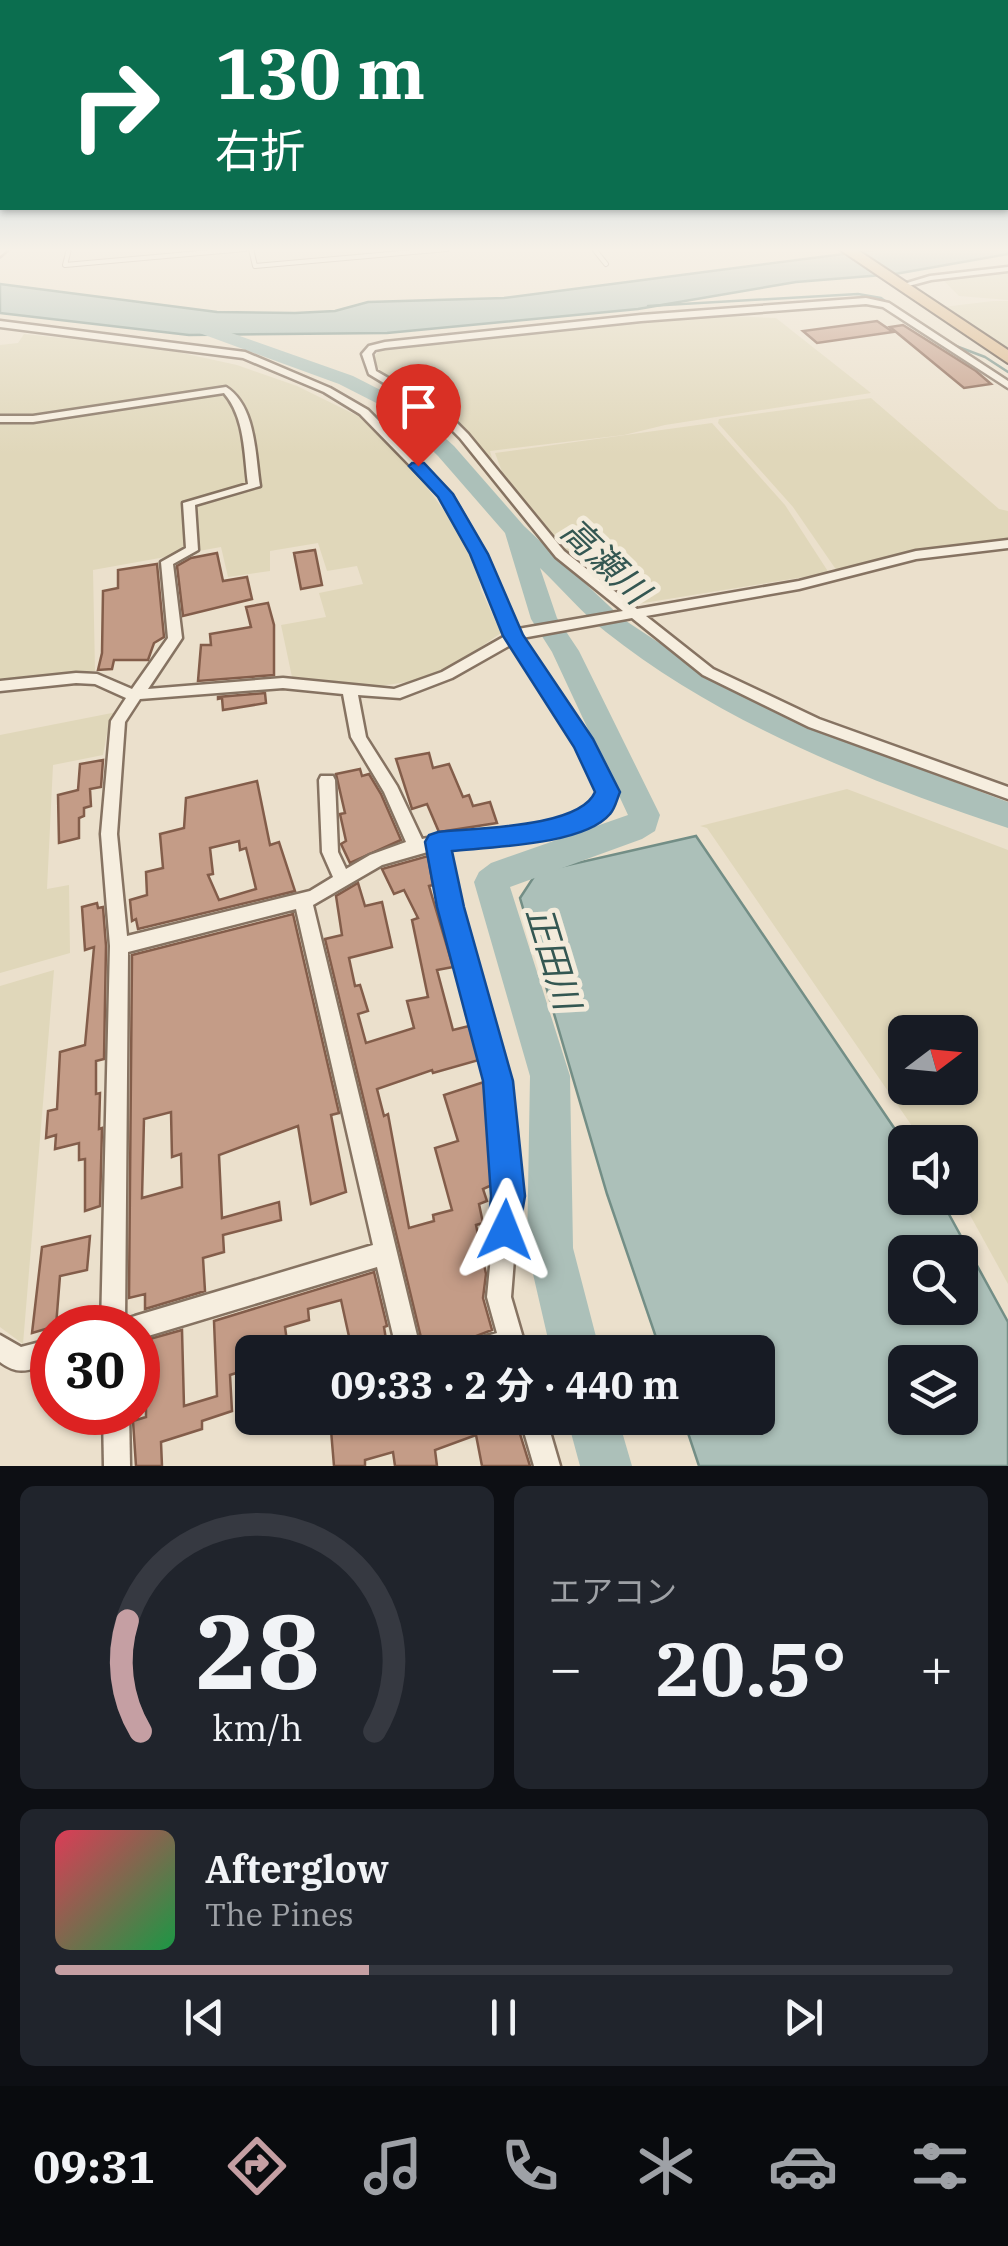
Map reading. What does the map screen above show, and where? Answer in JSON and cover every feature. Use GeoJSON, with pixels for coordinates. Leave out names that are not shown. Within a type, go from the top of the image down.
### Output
{"type":"FeatureCollection","features":[{"type":"Feature","properties":{"kind":"highway"},"geometry":{"type":"LineString","coordinates":[[947,317],[1008,358]]}},
{"type":"Feature","properties":{"kind":"street"},"geometry":{"type":"LineString","coordinates":[[648,317],[372,348],[368,354],[372,372],[441,414],[464,436],[560,554],[708,672],[814,723],[1008,793]]}},
{"type":"Feature","properties":{"kind":"street"},"geometry":{"type":"LineString","coordinates":[[908,317],[1008,384]]}},
{"type":"Feature","properties":{"kind":"street"},"geometry":{"type":"LineString","coordinates":[[0,324],[245,356],[327,390],[364,412],[445,494],[479,554],[514,636],[585,745],[608,792],[594,814],[541,832],[427,844],[376,860],[303,900],[118,946]]}},
{"type":"Feature","properties":{"kind":"street"},"geometry":{"type":"LineString","coordinates":[[936,334],[966,330]]}},
{"type":"Feature","properties":{"kind":"street"},"geometry":{"type":"LineString","coordinates":[[989,372],[1008,368]]}},
{"type":"Feature","properties":{"kind":"street"},"geometry":{"type":"LineString","coordinates":[[0,419],[33,418],[216,388],[232,394],[244,427],[254,486],[189,503],[192,550],[167,562],[175,638],[118,721],[108,834],[118,946],[114,1305]]}},
{"type":"Feature","properties":{"kind":"street"},"geometry":{"type":"LineString","coordinates":[[0,686],[76,678],[96,679],[133,695],[284,683],[395,694],[447,675],[514,636],[631,612],[799,585],[916,555],[1008,544]]}},
{"type":"Feature","properties":{"kind":"street"},"geometry":{"type":"LineString","coordinates":[[350,691],[359,737],[427,844],[450,907],[498,1081],[508,1196],[499,1296],[510,1335]]}},
{"type":"Feature","properties":{"kind":"street"},"geometry":{"type":"LineString","coordinates":[[327,780],[330,852],[342,880]]}},
{"type":"Feature","properties":{"kind":"street"},"geometry":{"type":"LineString","coordinates":[[303,900],[406,1335]]}},
{"type":"Feature","properties":{"kind":"street"},"geometry":{"type":"LineString","coordinates":[[160,1321],[385,1253]]}},
{"type":"Feature","properties":{"kind":"street"},"geometry":{"type":"LineString","coordinates":[[0,1347],[18,1360],[30,1357]]}},
{"type":"Feature","properties":{"kind":"street"},"geometry":{"type":"LineString","coordinates":[[116,1435],[117,1466]]}},
{"type":"Feature","properties":{"kind":"street"},"geometry":{"type":"LineString","coordinates":[[538,1435],[546,1466]]}},
{"type":"Feature","properties":{"kind":"shaded area"},"geometry":{"type":"Polygon","coordinates":[[[682,317],[776,318],[871,393],[624,435],[490,451],[495,470],[444,411],[383,374],[372,359],[382,348],[682,317]]]}},
{"type":"Feature","properties":{"kind":"shaded area"},"geometry":{"type":"Polygon","coordinates":[[[959,317],[1008,317],[1008,350],[959,317]]]}},
{"type":"Feature","properties":{"kind":"shaded area"},"geometry":{"type":"Polygon","coordinates":[[[24,334],[159,348],[237,365],[297,386],[360,417],[398,447],[465,540],[475,560],[481,590],[501,633],[443,673],[407,682],[373,687],[292,677],[281,625],[326,617],[319,593],[363,584],[357,566],[327,571],[318,543],[270,551],[270,571],[228,577],[221,547],[93,570],[95,671],[0,682],[0,345],[18,343],[24,334]]]}},
{"type":"Feature","properties":{"kind":"shaded area"},"geometry":{"type":"Polygon","coordinates":[[[871,398],[999,509],[1008,511],[1008,539],[919,551],[837,571],[793,507],[718,423],[719,419],[871,398]]]}},
{"type":"Feature","properties":{"kind":"shaded area"},"geometry":{"type":"Polygon","coordinates":[[[712,423],[785,505],[829,573],[631,605],[581,566],[536,519],[507,485],[495,453],[712,423]]]}},
{"type":"Feature","properties":{"kind":"shaded area"},"geometry":{"type":"Polygon","coordinates":[[[117,712],[109,723],[103,755],[53,765],[47,889],[69,885],[70,953],[0,973],[0,735],[117,712]]]}},
{"type":"Feature","properties":{"kind":"shaded area"},"geometry":{"type":"Polygon","coordinates":[[[847,789],[1008,850],[1008,1284],[970,1215],[978,1215],[978,1125],[911,1125],[898,1105],[978,1105],[978,1015],[888,1015],[888,1091],[707,828],[700,826],[847,789]]]}},
{"type":"Feature","properties":{"kind":"shaded area"},"geometry":{"type":"Polygon","coordinates":[[[54,970],[23,1344],[0,1327],[0,986],[54,970]]]}},
{"type":"Feature","properties":{"kind":"water"},"geometry":{"type":"Polygon","coordinates":[[[38,317],[550,317],[387,333],[189,335],[38,317]]]}},
{"type":"Feature","properties":{"kind":"water"},"geometry":{"type":"Polygon","coordinates":[[[696,836],[892,1125],[888,1125],[888,1215],[949,1215],[960,1235],[888,1235],[888,1325],[978,1325],[978,1267],[1008,1322],[1008,1466],[699,1466],[689,1435],[775,1435],[775,1335],[655,1335],[607,1194],[520,898],[537,872],[696,836]]]}},
{"type":"Feature","properties":{"kind":"building"},"geometry":{"type":"Polygon","coordinates":[[[877,321],[893,332],[817,343],[803,331],[877,321]]]}},
{"type":"Feature","properties":{"kind":"building"},"geometry":{"type":"Polygon","coordinates":[[[903,325],[991,384],[964,388],[890,327],[903,325]]]}},
{"type":"Feature","properties":{"kind":"building"},"geometry":{"type":"Polygon","coordinates":[[[315,550],[322,585],[301,589],[294,553],[315,550]]]}},
{"type":"Feature","properties":{"kind":"building"},"geometry":{"type":"Polygon","coordinates":[[[217,553],[223,581],[247,577],[252,599],[183,616],[177,566],[191,558],[217,553]]]}},
{"type":"Feature","properties":{"kind":"building"},"geometry":{"type":"Polygon","coordinates":[[[157,564],[164,637],[154,643],[148,660],[114,660],[112,669],[98,670],[103,591],[118,588],[118,570],[157,564]]]}},
{"type":"Feature","properties":{"kind":"building"},"geometry":{"type":"Polygon","coordinates":[[[268,603],[274,625],[274,675],[198,681],[201,645],[211,645],[210,634],[251,627],[246,607],[268,603]]]}},
{"type":"Feature","properties":{"kind":"building"},"geometry":{"type":"Polygon","coordinates":[[[265,693],[266,703],[223,710],[222,698],[218,699],[218,697],[265,693]]]}},
{"type":"Feature","properties":{"kind":"building"},"geometry":{"type":"Polygon","coordinates":[[[429,753],[433,768],[449,764],[463,797],[469,795],[473,806],[490,802],[497,823],[439,832],[427,804],[412,809],[396,759],[429,753]]]}},
{"type":"Feature","properties":{"kind":"building"},"geometry":{"type":"Polygon","coordinates":[[[103,760],[101,787],[90,789],[91,806],[84,808],[84,816],[79,818],[79,838],[59,843],[58,795],[78,790],[80,764],[103,760]]]}},
{"type":"Feature","properties":{"kind":"building"},"geometry":{"type":"Polygon","coordinates":[[[360,769],[362,776],[369,774],[381,794],[401,840],[350,863],[341,844],[346,841],[340,814],[345,813],[336,774],[360,769]]]}},
{"type":"Feature","properties":{"kind":"building"},"geometry":{"type":"Polygon","coordinates":[[[257,781],[270,845],[279,842],[295,891],[138,929],[136,919],[132,921],[130,900],[147,895],[146,872],[163,868],[160,834],[184,828],[186,798],[257,781]],[[239,841],[210,848],[213,874],[208,875],[219,900],[256,889],[246,848],[240,850],[239,841]]]}},
{"type":"Feature","properties":{"kind":"building"},"geometry":{"type":"Polygon","coordinates":[[[428,856],[433,885],[429,886],[453,967],[437,970],[453,1030],[469,1026],[479,1060],[433,1073],[432,1070],[377,1089],[384,1116],[388,1114],[409,1228],[434,1221],[433,1215],[452,1210],[435,1148],[458,1141],[444,1095],[484,1082],[492,1185],[483,1189],[487,1201],[479,1204],[483,1223],[476,1225],[486,1274],[483,1298],[492,1330],[479,1335],[420,1335],[325,939],[342,935],[336,896],[358,883],[365,906],[382,902],[392,947],[349,958],[355,986],[360,985],[368,1011],[358,1014],[366,1043],[414,1028],[407,1001],[428,997],[412,920],[418,918],[404,890],[394,894],[382,869],[428,856]]]}},
{"type":"Feature","properties":{"kind":"building"},"geometry":{"type":"Polygon","coordinates":[[[97,903],[98,908],[103,907],[106,946],[104,1059],[96,1061],[99,1129],[102,1128],[100,1206],[85,1211],[85,1159],[79,1160],[79,1143],[55,1149],[56,1135],[46,1138],[48,1111],[57,1109],[60,1052],[85,1045],[94,947],[85,950],[82,907],[97,903]]]}},
{"type":"Feature","properties":{"kind":"building"},"geometry":{"type":"Polygon","coordinates":[[[293,914],[339,1113],[331,1115],[346,1192],[311,1204],[298,1126],[219,1155],[222,1218],[279,1202],[281,1220],[223,1235],[224,1252],[203,1258],[205,1291],[158,1305],[145,1305],[145,1294],[129,1298],[132,955],[293,914]],[[171,1112],[144,1119],[142,1198],[182,1187],[181,1154],[172,1157],[171,1112]]]}},
{"type":"Feature","properties":{"kind":"building"},"geometry":{"type":"Polygon","coordinates":[[[90,1236],[87,1270],[60,1276],[58,1305],[35,1305],[42,1247],[90,1236]]]}},
{"type":"Feature","properties":{"kind":"building"},"geometry":{"type":"Polygon","coordinates":[[[374,1272],[387,1326],[385,1335],[349,1335],[341,1300],[308,1309],[309,1320],[285,1327],[286,1335],[235,1335],[235,1373],[230,1375],[232,1411],[202,1421],[202,1429],[161,1442],[162,1466],[136,1466],[134,1435],[160,1435],[160,1336],[182,1330],[184,1406],[217,1396],[214,1321],[374,1272]]]}},
{"type":"Feature","properties":{"kind":"building"},"geometry":{"type":"Polygon","coordinates":[[[331,1435],[476,1435],[435,1450],[437,1466],[395,1466],[393,1452],[365,1460],[365,1466],[334,1466],[331,1435]]]}},
{"type":"Feature","properties":{"kind":"building"},"geometry":{"type":"Polygon","coordinates":[[[476,1435],[520,1435],[530,1466],[482,1466],[476,1435]]]}},
{"type":"Feature","properties":{"kind":"waterway","name":"高瀬川"},"geometry":{"type":"LineString","coordinates":[[189,323],[346,380],[399,407],[446,451],[516,531]]}},
{"type":"Feature","properties":{"kind":"waterway"},"geometry":{"type":"LineString","coordinates":[[948,343],[985,357],[1008,372]]}},
{"type":"Feature","properties":{"kind":"waterway","name":"高瀬川"},"geometry":{"type":"LineString","coordinates":[[516,531],[614,625],[710,690],[829,747],[1008,815]]}},
{"type":"Feature","properties":{"kind":"waterway","name":"正田川"},"geometry":{"type":"LineString","coordinates":[[516,531],[544,619],[565,651],[644,815],[643,822],[630,830],[503,873],[491,882],[550,1076],[550,1248],[572,1335]]}},
{"type":"Feature","properties":{"kind":"waterway","name":"正田川"},"geometry":{"type":"LineString","coordinates":[[598,1435],[606,1466]]}},
{"type":"Feature","properties":{"kind":"route"},"geometry":{"type":"LineString","coordinates":[[418,466],[445,494],[479,554],[514,636],[585,745],[608,792],[601,809],[594,814],[541,832],[438,842],[450,907],[498,1081],[508,1196],[505,1230]]}}]}
